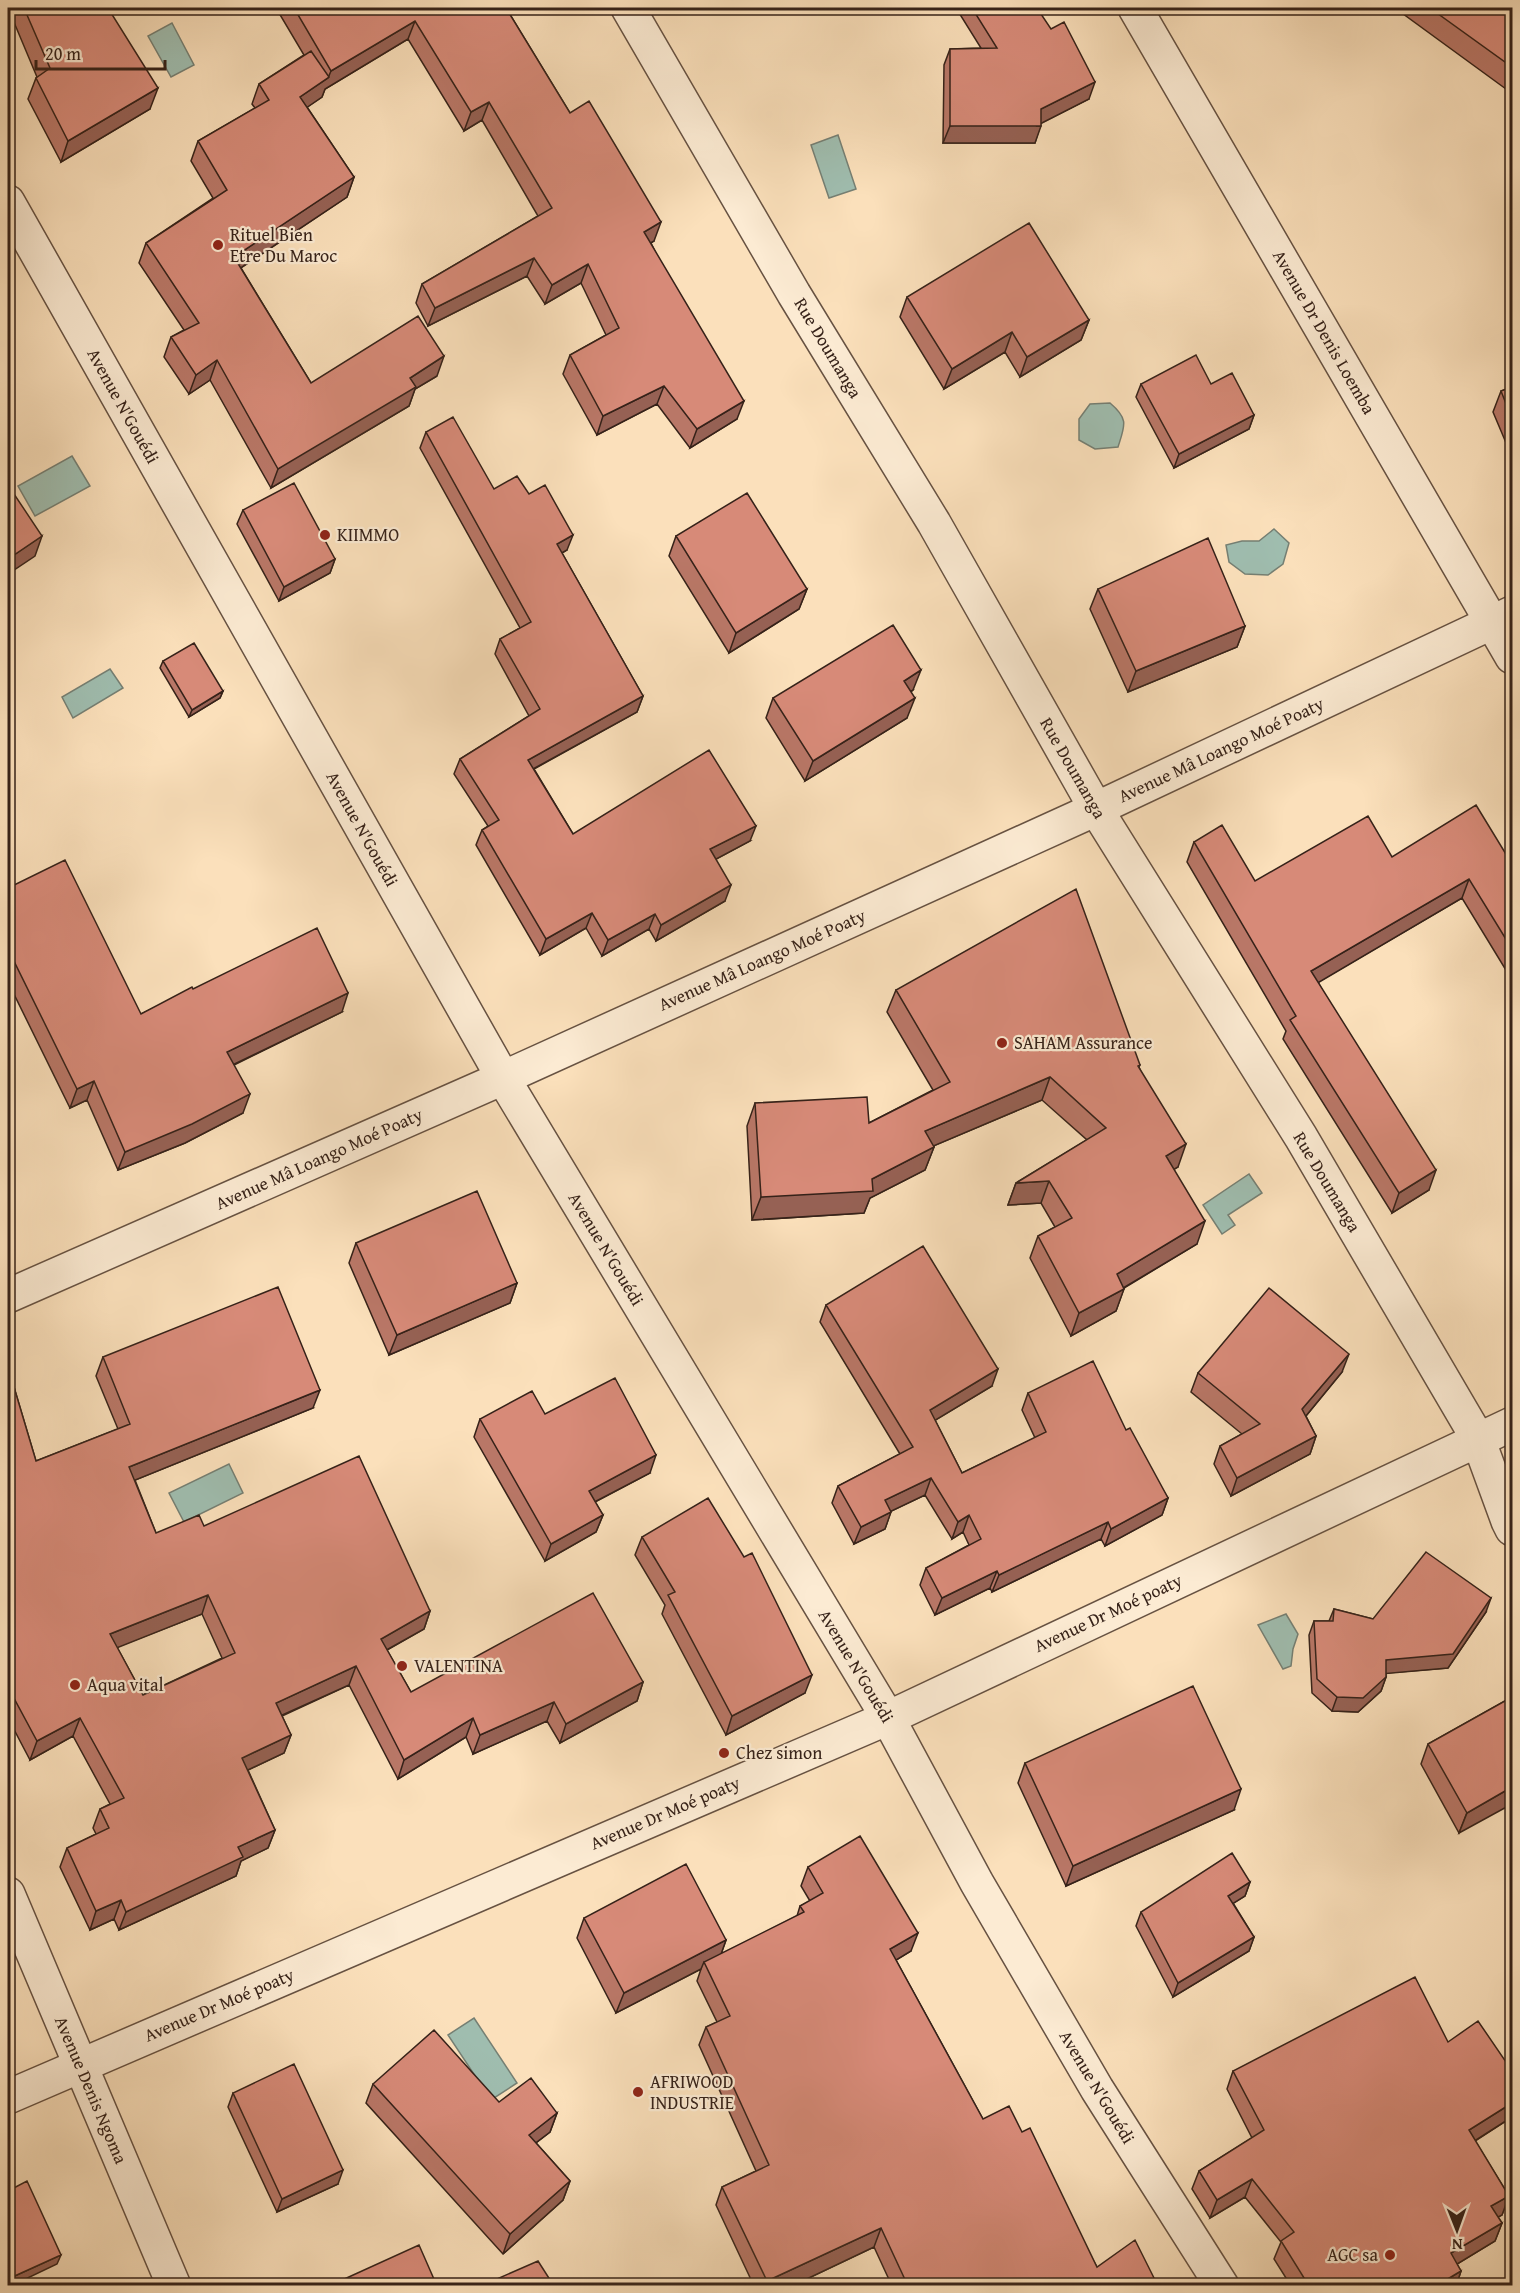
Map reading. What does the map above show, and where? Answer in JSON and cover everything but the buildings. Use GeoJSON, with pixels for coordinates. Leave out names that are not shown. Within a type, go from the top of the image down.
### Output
{"type":"FeatureCollection","features":[{"type":"Feature","properties":{"kind":"street","name":"Rue Doumanga"},"geometry":{"type":"LineString","coordinates":[[628,8],[794,294],[934,523],[1096,809],[1300,1137],[1478,1439],[1512,1529]]}},
{"type":"Feature","properties":{"kind":"street","name":"Avenue Dr Denis Loemba"},"geometry":{"type":"LineString","coordinates":[[1135,8],[1503,617],[1512,657]]}},
{"type":"Feature","properties":{"kind":"street","name":"Avenue N'Gouédi"},"geometry":{"type":"LineString","coordinates":[[8,202],[503,1078],[888,1718],[977,1883],[1097,2089],[1222,2286]]}},
{"type":"Feature","properties":{"kind":"street","name":"Avenue Mâ Loango Moé Poaty"},"geometry":{"type":"LineString","coordinates":[[8,1296],[503,1078],[1096,809],[1503,617]]}},
{"type":"Feature","properties":{"kind":"street","name":"Avenue Dr Moé poaty"},"geometry":{"type":"LineString","coordinates":[[8,2097],[888,1718],[1512,1424]]}},
{"type":"Feature","properties":{"kind":"street","name":"Avenue Denis Ngoma"},"geometry":{"type":"LineString","coordinates":[[8,1894],[174,2286]]}},
{"type":"Feature","properties":{"kind":"shaded area"},"geometry":{"type":"Polygon","coordinates":[[[172,23],[194,65],[171,77],[148,36],[172,23]]]}},
{"type":"Feature","properties":{"kind":"shaded area"},"geometry":{"type":"Polygon","coordinates":[[[838,135],[856,189],[829,198],[811,145],[838,135]]]}},
{"type":"Feature","properties":{"kind":"shaded area"},"geometry":{"type":"Polygon","coordinates":[[[1110,403],[1123,418],[1124,423],[1118,447],[1095,449],[1079,440],[1079,419],[1090,404],[1110,403]]]}},
{"type":"Feature","properties":{"kind":"shaded area"},"geometry":{"type":"Polygon","coordinates":[[[72,456],[90,486],[35,516],[18,486],[72,456]]]}},
{"type":"Feature","properties":{"kind":"shaded area"},"geometry":{"type":"Polygon","coordinates":[[[1274,529],[1289,543],[1283,564],[1268,575],[1245,574],[1229,562],[1226,545],[1242,541],[1259,541],[1274,529]]]}},
{"type":"Feature","properties":{"kind":"shaded area"},"geometry":{"type":"Polygon","coordinates":[[[110,669],[123,688],[73,718],[62,697],[110,669]]]}},
{"type":"Feature","properties":{"kind":"shaded area"},"geometry":{"type":"Polygon","coordinates":[[[1249,1174],[1262,1193],[1228,1215],[1235,1225],[1222,1234],[1203,1205],[1249,1174]]]}},
{"type":"Feature","properties":{"kind":"shaded area"},"geometry":{"type":"Polygon","coordinates":[[[229,1464],[243,1493],[184,1522],[169,1493],[229,1464]]]}},
{"type":"Feature","properties":{"kind":"shaded area"},"geometry":{"type":"Polygon","coordinates":[[[1286,1614],[1298,1634],[1291,1666],[1283,1669],[1258,1625],[1286,1614]]]}},
{"type":"Feature","properties":{"kind":"shaded area"},"geometry":{"type":"Polygon","coordinates":[[[474,2018],[517,2083],[491,2100],[448,2035],[474,2018]]]}},
{"type":"Feature","properties":{"kind":"place","name":"Rituel Bien Etre Du Maroc"},"geometry":{"type":"Point","coordinates":[218,245]}},
{"type":"Feature","properties":{"kind":"place","name":"KIIMMO"},"geometry":{"type":"Point","coordinates":[325,535]}},
{"type":"Feature","properties":{"kind":"place","name":"SAHAM Assurance"},"geometry":{"type":"Point","coordinates":[1002,1043]}},
{"type":"Feature","properties":{"kind":"place","name":"VALENTINA"},"geometry":{"type":"Point","coordinates":[402,1666]}},
{"type":"Feature","properties":{"kind":"place","name":"Aqua vital"},"geometry":{"type":"Point","coordinates":[75,1685]}},
{"type":"Feature","properties":{"kind":"place","name":"Chez simon"},"geometry":{"type":"Point","coordinates":[724,1753]}},
{"type":"Feature","properties":{"kind":"place","name":"AFRIWOOD INDUSTRIE"},"geometry":{"type":"Point","coordinates":[638,2092]}},
{"type":"Feature","properties":{"kind":"place","name":"AGC sa"},"geometry":{"type":"Point","coordinates":[1390,2255]}}]}
